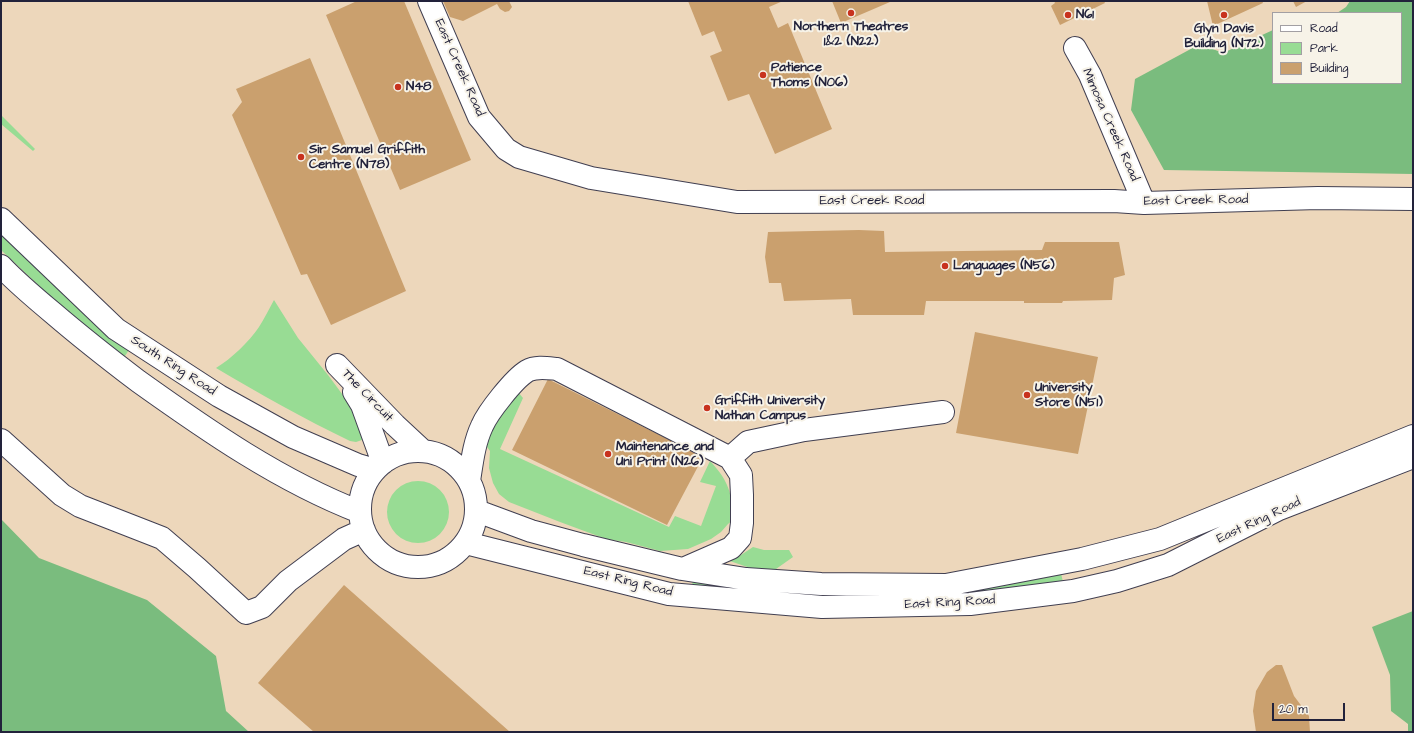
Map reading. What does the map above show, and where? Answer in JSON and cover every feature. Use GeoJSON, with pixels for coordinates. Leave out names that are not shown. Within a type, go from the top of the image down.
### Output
{"type":"FeatureCollection","features":[{"type":"Feature","properties":{"kind":"street","name":"East Creek Road"},"geometry":{"type":"LineString","coordinates":[[429,1],[479,117],[506,149],[519,157],[591,178],[737,202],[1114,201],[1144,203],[1318,198],[1413,199]]}},
{"type":"Feature","properties":{"kind":"street","name":"Mimosa Creek Road"},"geometry":{"type":"LineString","coordinates":[[1075,48],[1090,75],[1144,203]]}},
{"type":"Feature","properties":{"kind":"street","name":"South Ring Road"},"geometry":{"type":"LineString","coordinates":[[1,219],[116,329],[219,396],[293,437],[358,465],[379,466]]}},
{"type":"Feature","properties":{"kind":"street"},"geometry":{"type":"LineString","coordinates":[[6,276],[98,352],[192,419],[273,470],[341,504],[362,521]]}},
{"type":"Feature","properties":{"kind":"street","name":"The Circuit"},"geometry":{"type":"LineString","coordinates":[[379,466],[362,405],[337,365],[395,425],[423,451]]}},
{"type":"Feature","properties":{"kind":"street"},"geometry":{"type":"LineString","coordinates":[[469,480],[477,441],[482,426],[490,412],[516,382],[527,372],[538,368],[557,369],[730,458],[741,475],[742,523],[740,538],[730,548],[682,569]]}},
{"type":"Feature","properties":{"kind":"street"},"geometry":{"type":"LineString","coordinates":[[730,458],[748,442],[804,430],[942,412]]}},
{"type":"Feature","properties":{"kind":"street","name":"East Ring Road"},"geometry":{"type":"LineString","coordinates":[[477,511],[531,531],[682,569],[746,579],[821,584],[946,585],[1082,559],[1160,539],[1413,436]]}},
{"type":"Feature","properties":{"kind":"street"},"geometry":{"type":"LineString","coordinates":[[1,440],[62,495],[80,506],[162,538],[246,613],[262,607],[288,581],[344,539],[362,521]]}},
{"type":"Feature","properties":{"kind":"street"},"geometry":{"type":"LineString","coordinates":[[423,451],[441,456],[452,462],[469,480],[475,495],[477,511],[475,522],[466,543],[454,555],[443,563],[432,567],[403,565],[387,558],[373,546],[362,521],[361,497],[366,482],[379,466],[395,455],[423,451]]}},
{"type":"Feature","properties":{"kind":"street","name":"East Ring Road"},"geometry":{"type":"LineString","coordinates":[[466,543],[669,594],[822,607],[970,604],[1073,591],[1117,582],[1168,565],[1279,509],[1413,456]]}},
{"type":"Feature","properties":{"kind":"shaded area","name":"Griffith University Nathan Campus"},"geometry":{"type":"Polygon","coordinates":[[[1,1],[1413,1],[1413,732],[1,732],[1,1]]]}},
{"type":"Feature","properties":{"kind":"green space"},"geometry":{"type":"Polygon","coordinates":[[[1350,1],[1413,1],[1413,174],[1164,170],[1131,110],[1135,79],[1200,44],[1223,53],[1272,30],[1272,84],[1402,84],[1402,12],[1338,12],[1346,7],[1350,1]]]}},
{"type":"Feature","properties":{"kind":"green space"},"geometry":{"type":"Polygon","coordinates":[[[1,115],[35,149],[33,151],[1,124],[1,115]]]}},
{"type":"Feature","properties":{"kind":"green space"},"geometry":{"type":"Polygon","coordinates":[[[1,231],[131,347],[123,359],[69,314],[1,250],[1,231]]]}},
{"type":"Feature","properties":{"kind":"green space"},"geometry":{"type":"Polygon","coordinates":[[[274,300],[298,338],[351,406],[363,436],[362,440],[356,442],[350,441],[333,433],[216,368],[234,355],[250,339],[259,327],[274,300]]]}},
{"type":"Feature","properties":{"kind":"green space"},"geometry":{"type":"Polygon","coordinates":[[[518,392],[523,398],[500,449],[669,527],[675,516],[701,526],[716,486],[700,482],[710,461],[725,481],[728,488],[732,502],[733,520],[721,532],[711,539],[688,549],[660,551],[626,542],[606,539],[509,502],[499,494],[493,483],[489,468],[490,451],[484,443],[518,392]]]}},
{"type":"Feature","properties":{"kind":"green space"},"geometry":{"type":"Polygon","coordinates":[[[412,481],[424,481],[440,490],[447,500],[449,512],[447,524],[440,534],[424,543],[412,543],[401,538],[392,529],[387,518],[387,506],[392,495],[401,486],[412,481]]]}},
{"type":"Feature","properties":{"kind":"green space"},"geometry":{"type":"Polygon","coordinates":[[[1,519],[39,558],[147,600],[216,656],[226,711],[249,732],[1,732],[1,519]]]}},
{"type":"Feature","properties":{"kind":"green space"},"geometry":{"type":"Polygon","coordinates":[[[753,547],[764,550],[789,550],[793,557],[776,569],[775,572],[759,571],[727,560],[738,557],[753,547]]]}},
{"type":"Feature","properties":{"kind":"green space"},"geometry":{"type":"Polygon","coordinates":[[[1060,569],[1063,582],[1031,588],[871,600],[692,586],[693,579],[744,587],[1060,569]]]}},
{"type":"Feature","properties":{"kind":"green space"},"geometry":{"type":"Polygon","coordinates":[[[1413,611],[1413,732],[1408,732],[1408,724],[1391,711],[1390,675],[1372,627],[1413,611]]]}},
{"type":"Feature","properties":{"kind":"building","name":"N48"},"geometry":{"type":"Polygon","coordinates":[[[357,1],[404,1],[471,160],[400,190],[326,15],[357,1]]]}},
{"type":"Feature","properties":{"kind":"building"},"geometry":{"type":"Polygon","coordinates":[[[443,1],[509,1],[512,7],[509,11],[505,12],[500,9],[497,4],[463,21],[450,17],[443,1]]]}},
{"type":"Feature","properties":{"kind":"building","name":"Patience Thoms (N06)"},"geometry":{"type":"Polygon","coordinates":[[[688,1],[783,1],[769,7],[778,28],[788,23],[832,129],[775,154],[749,94],[728,101],[710,56],[722,51],[714,31],[702,36],[688,1]]]}},
{"type":"Feature","properties":{"kind":"building","name":"Northern Theatres 1&2 (N22)"},"geometry":{"type":"Polygon","coordinates":[[[832,1],[890,1],[890,2],[841,23],[832,1]]]}},
{"type":"Feature","properties":{"kind":"building","name":"N61"},"geometry":{"type":"Polygon","coordinates":[[[1054,1],[1104,1],[1105,3],[1060,25],[1051,6],[1055,3],[1054,1]]]}},
{"type":"Feature","properties":{"kind":"building","name":"Glyn Davis Building (N72)"},"geometry":{"type":"Polygon","coordinates":[[[1207,1],[1262,1],[1263,3],[1213,26],[1207,1]]]}},
{"type":"Feature","properties":{"kind":"building","name":"Glyn Davis Building (N72)"},"geometry":{"type":"Polygon","coordinates":[[[1293,1],[1307,1],[1296,7],[1293,1]]]}},
{"type":"Feature","properties":{"kind":"building","name":"Sir Samuel Griffith Centre (N78)"},"geometry":{"type":"Polygon","coordinates":[[[310,58],[406,291],[331,325],[307,274],[301,275],[232,115],[242,102],[236,89],[310,58]]]}},
{"type":"Feature","properties":{"kind":"building","name":"Languages (N56)"},"geometry":{"type":"Polygon","coordinates":[[[859,230],[884,231],[885,252],[1042,250],[1045,242],[1119,242],[1125,275],[1114,278],[1112,300],[1063,301],[1062,303],[1024,303],[1024,301],[926,301],[924,315],[853,315],[851,299],[784,301],[781,283],[769,283],[765,257],[768,232],[859,230]]]}},
{"type":"Feature","properties":{"kind":"building","name":"University Store (N51)"},"geometry":{"type":"Polygon","coordinates":[[[975,332],[1098,357],[1078,454],[956,433],[975,332]]]}},
{"type":"Feature","properties":{"kind":"building","name":"Maintenance and Uni Print (N26)"},"geometry":{"type":"Polygon","coordinates":[[[548,379],[703,457],[667,525],[512,450],[548,379]]]}},
{"type":"Feature","properties":{"kind":"building"},"geometry":{"type":"Polygon","coordinates":[[[344,585],[510,732],[314,732],[258,683],[344,585]]]}},
{"type":"Feature","properties":{"kind":"building"},"geometry":{"type":"Polygon","coordinates":[[[1276,665],[1282,665],[1294,696],[1309,716],[1310,732],[1256,732],[1253,711],[1256,691],[1267,672],[1276,665]]]}},
{"type":"Feature","properties":{"kind":"place","name":"Northern Theatres 1&2 (N22)"},"geometry":{"type":"Point","coordinates":[851,13]}},
{"type":"Feature","properties":{"kind":"place","name":"N61"},"geometry":{"type":"Point","coordinates":[1068,15]}},
{"type":"Feature","properties":{"kind":"place","name":"Glyn Davis Building (N72)"},"geometry":{"type":"Point","coordinates":[1224,15]}},
{"type":"Feature","properties":{"kind":"place","name":"Patience Thoms (N06)"},"geometry":{"type":"Point","coordinates":[763,75]}},
{"type":"Feature","properties":{"kind":"place","name":"N48"},"geometry":{"type":"Point","coordinates":[398,87]}},
{"type":"Feature","properties":{"kind":"place","name":"Sir Samuel Griffith Centre (N78)"},"geometry":{"type":"Point","coordinates":[301,157]}},
{"type":"Feature","properties":{"kind":"place","name":"Languages (N56)"},"geometry":{"type":"Point","coordinates":[945,266]}},
{"type":"Feature","properties":{"kind":"place","name":"University Store (N51)"},"geometry":{"type":"Point","coordinates":[1027,395]}},
{"type":"Feature","properties":{"kind":"place","name":"Griffith University Nathan Campus"},"geometry":{"type":"Point","coordinates":[707,408]}},
{"type":"Feature","properties":{"kind":"place","name":"Maintenance and Uni Print (N26)"},"geometry":{"type":"Point","coordinates":[608,454]}}]}
